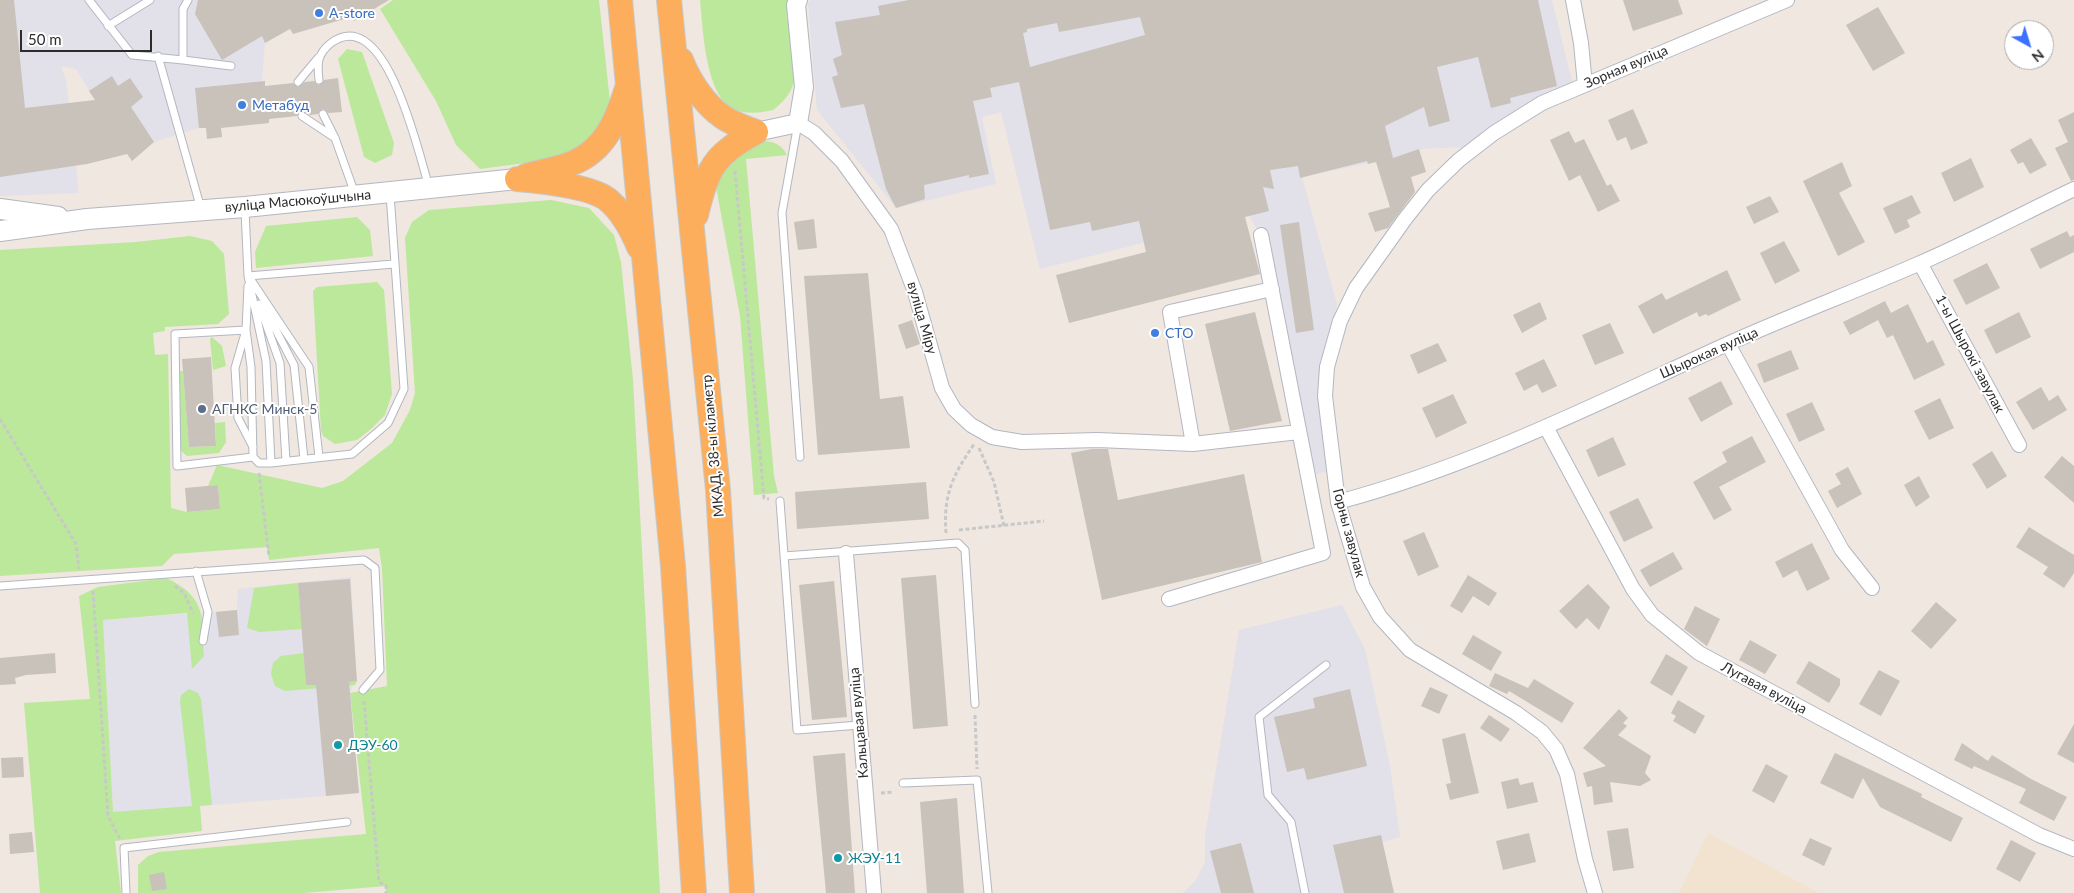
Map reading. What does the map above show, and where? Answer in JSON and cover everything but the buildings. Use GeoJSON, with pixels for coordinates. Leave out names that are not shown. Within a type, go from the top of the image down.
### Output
{"type":"FeatureCollection","features":[{"type":"Feature","properties":{"kind":"highway"},"geometry":{"type":"LineString","coordinates":[[620,0],[673,566],[694,893]]}},
{"type":"Feature","properties":{"kind":"highway","name":"МКАД, 38-ы кіламетр"},"geometry":{"type":"LineString","coordinates":[[669,0],[718,490],[742,893]]}},
{"type":"Feature","properties":{"kind":"highway"},"geometry":{"type":"LineString","coordinates":[[675,46],[694,85],[707,102],[724,118],[756,132]]}},
{"type":"Feature","properties":{"kind":"highway"},"geometry":{"type":"LineString","coordinates":[[517,179],[575,162],[594,151],[608,135],[619,112],[628,83]]}},
{"type":"Feature","properties":{"kind":"highway"},"geometry":{"type":"LineString","coordinates":[[692,229],[711,168],[732,144],[756,132]]}},
{"type":"Feature","properties":{"kind":"highway"},"geometry":{"type":"LineString","coordinates":[[517,179],[549,182],[606,198],[622,215],[634,234],[644,263]]}},
{"type":"Feature","properties":{"kind":"main road","name":"вуліца Масюкоўшчына"},"geometry":{"type":"LineString","coordinates":[[0,231],[78,220],[245,207],[517,179]]}},
{"type":"Feature","properties":{"kind":"main road","name":"вуліца Масюкоўшчына"},"geometry":{"type":"LineString","coordinates":[[0,209],[78,220]]}},
{"type":"Feature","properties":{"kind":"street"},"geometry":{"type":"LineString","coordinates":[[756,132],[798,123],[804,87],[796,6],[798,0]]}},
{"type":"Feature","properties":{"kind":"street"},"geometry":{"type":"LineString","coordinates":[[1573,0],[1582,43],[1585,85]]}},
{"type":"Feature","properties":{"kind":"street","name":"Зорная вуліца"},"geometry":{"type":"LineString","coordinates":[[1494,133],[1542,102],[1585,85],[1762,5],[1786,0]]}},
{"type":"Feature","properties":{"kind":"street","name":"вуліца Міру"},"geometry":{"type":"LineString","coordinates":[[798,123],[814,133],[842,161],[891,229],[915,292],[942,388],[954,409],[971,424],[980,437],[1022,442],[1083,440],[1193,444],[1299,432]]}},
{"type":"Feature","properties":{"kind":"street","name":"Горны завулак"},"geometry":{"type":"LineString","coordinates":[[1494,133],[1459,160],[1428,190],[1374,261],[1356,288],[1340,321],[1327,366],[1325,396],[1338,502],[1363,587],[1380,617],[1410,650],[1516,713],[1542,732],[1556,749],[1567,774],[1585,859],[1595,893]]}},
{"type":"Feature","properties":{"kind":"street","name":"Шырокая вуліца"},"geometry":{"type":"LineString","coordinates":[[1338,502],[1389,488],[1455,465],[1546,427],[1728,344],[1920,263],[2074,189]]}},
{"type":"Feature","properties":{"kind":"street"},"geometry":{"type":"LineString","coordinates":[[1169,599],[1323,553],[1261,235]]}},
{"type":"Feature","properties":{"kind":"street","name":"1-ы Шырокі завулак"},"geometry":{"type":"LineString","coordinates":[[1920,263],[2019,445]]}},
{"type":"Feature","properties":{"kind":"street"},"geometry":{"type":"LineString","coordinates":[[1193,444],[1170,312],[1272,289]]}},
{"type":"Feature","properties":{"kind":"street"},"geometry":{"type":"LineString","coordinates":[[1728,344],[1842,550],[1872,588]]}},
{"type":"Feature","properties":{"kind":"street","name":"Лугавая вуліца"},"geometry":{"type":"LineString","coordinates":[[1546,427],[1633,590],[1652,615],[1676,637],[1707,658],[2039,835],[2074,849]]}},
{"type":"Feature","properties":{"kind":"street","name":"Кальцавая вуліца"},"geometry":{"type":"LineString","coordinates":[[846,553],[874,893]]}},
{"type":"Feature","properties":{"kind":"lane"},"geometry":{"type":"LineString","coordinates":[[89,0],[132,55],[158,56],[231,66]]}},
{"type":"Feature","properties":{"kind":"lane"},"geometry":{"type":"LineString","coordinates":[[108,26],[150,0]]}},
{"type":"Feature","properties":{"kind":"lane"},"geometry":{"type":"LineString","coordinates":[[183,60],[183,9],[188,0]]}},
{"type":"Feature","properties":{"kind":"lane"},"geometry":{"type":"LineString","coordinates":[[298,82],[325,48],[338,38],[351,36],[367,41],[379,55],[398,90],[429,189]]}},
{"type":"Feature","properties":{"kind":"lane"},"geometry":{"type":"LineString","coordinates":[[158,56],[202,209]]}},
{"type":"Feature","properties":{"kind":"lane"},"geometry":{"type":"LineString","coordinates":[[318,58],[319,80]]}},
{"type":"Feature","properties":{"kind":"lane"},"geometry":{"type":"LineString","coordinates":[[323,114],[335,138],[356,196]]}},
{"type":"Feature","properties":{"kind":"lane"},"geometry":{"type":"LineString","coordinates":[[302,116],[335,138]]}},
{"type":"Feature","properties":{"kind":"lane"},"geometry":{"type":"LineString","coordinates":[[798,123],[782,213],[800,457]]}},
{"type":"Feature","properties":{"kind":"lane"},"geometry":{"type":"LineString","coordinates":[[245,207],[248,276],[246,330],[251,367],[253,457],[259,463],[271,463],[352,454],[388,423],[404,389],[390,193]]}},
{"type":"Feature","properties":{"kind":"lane"},"geometry":{"type":"LineString","coordinates":[[248,276],[394,264]]}},
{"type":"Feature","properties":{"kind":"lane"},"geometry":{"type":"LineString","coordinates":[[248,276],[309,367],[319,457]]}},
{"type":"Feature","properties":{"kind":"lane"},"geometry":{"type":"LineString","coordinates":[[248,276],[294,365],[304,459]]}},
{"type":"Feature","properties":{"kind":"lane"},"geometry":{"type":"LineString","coordinates":[[248,276],[280,363],[286,461]]}},
{"type":"Feature","properties":{"kind":"lane"},"geometry":{"type":"LineString","coordinates":[[248,276],[266,361],[271,463]]}},
{"type":"Feature","properties":{"kind":"lane"},"geometry":{"type":"LineString","coordinates":[[246,330],[235,368],[238,418],[253,447]]}},
{"type":"Feature","properties":{"kind":"lane"},"geometry":{"type":"LineString","coordinates":[[246,330],[175,334],[177,466],[253,457]]}},
{"type":"Feature","properties":{"kind":"lane"},"geometry":{"type":"LineString","coordinates":[[780,501],[796,730],[859,726]]}},
{"type":"Feature","properties":{"kind":"lane"},"geometry":{"type":"LineString","coordinates":[[784,556],[846,553],[958,543],[965,550],[975,704]]}},
{"type":"Feature","properties":{"kind":"lane"},"geometry":{"type":"LineString","coordinates":[[0,586],[364,560],[375,568],[380,670],[363,690]]}},
{"type":"Feature","properties":{"kind":"lane"},"geometry":{"type":"LineString","coordinates":[[196,571],[208,612],[203,641]]}},
{"type":"Feature","properties":{"kind":"lane"},"geometry":{"type":"LineString","coordinates":[[1305,893],[1291,822],[1268,796],[1259,717],[1326,665]]}},
{"type":"Feature","properties":{"kind":"lane"},"geometry":{"type":"LineString","coordinates":[[903,783],[977,780],[988,893]]}},
{"type":"Feature","properties":{"kind":"lane"},"geometry":{"type":"LineString","coordinates":[[126,893],[124,848],[347,822]]}},
{"type":"Feature","properties":{"kind":"path"},"geometry":{"type":"LineString","coordinates":[[732,144],[764,498],[780,501]]}},
{"type":"Feature","properties":{"kind":"path"},"geometry":{"type":"LineString","coordinates":[[0,419],[76,544],[77,568],[88,580],[93,591],[108,816],[124,848]]}},
{"type":"Feature","properties":{"kind":"path"},"geometry":{"type":"LineString","coordinates":[[980,437],[994,482],[1004,526]]}},
{"type":"Feature","properties":{"kind":"path"},"geometry":{"type":"LineString","coordinates":[[947,544],[944,510],[948,493],[957,467],[980,437]]}},
{"type":"Feature","properties":{"kind":"path"},"geometry":{"type":"LineString","coordinates":[[259,463],[261,500],[270,566]]}},
{"type":"Feature","properties":{"kind":"path"},"geometry":{"type":"LineString","coordinates":[[946,531],[1044,522]]}},
{"type":"Feature","properties":{"kind":"path"},"geometry":{"type":"LineString","coordinates":[[363,690],[379,882],[386,886],[386,893]]}},
{"type":"Feature","properties":{"kind":"path"},"geometry":{"type":"LineString","coordinates":[[975,704],[977,780]]}},
{"type":"Feature","properties":{"kind":"path"},"geometry":{"type":"LineString","coordinates":[[865,794],[904,791],[903,783]]}},
{"type":"Feature","properties":{"kind":"shaded area"},"geometry":{"type":"Polygon","coordinates":[[[0,0],[338,0],[265,43],[262,81],[269,123],[199,128],[154,142],[132,161],[76,69],[61,66],[66,80],[79,193],[0,196],[0,0]]]}},
{"type":"Feature","properties":{"kind":"shaded area"},"geometry":{"type":"Polygon","coordinates":[[[811,0],[1552,0],[1573,85],[1463,147],[1419,149],[1393,158],[1302,177],[1337,304],[1318,384],[1328,471],[1308,476],[1261,235],[1249,216],[1040,269],[1001,112],[982,117],[996,184],[896,208],[817,110],[808,3],[811,0]]]}},
{"type":"Feature","properties":{"kind":"shaded area","name":"ДЭУ-60"},"geometry":{"type":"Polygon","coordinates":[[[351,577],[356,680],[350,693],[359,793],[113,813],[103,620],[237,610],[238,589],[351,577]]]}},
{"type":"Feature","properties":{"kind":"shaded area"},"geometry":{"type":"Polygon","coordinates":[[[1342,605],[1365,649],[1390,766],[1400,837],[1382,842],[1394,893],[1183,893],[1196,880],[1205,862],[1205,836],[1239,630],[1342,605]]]}},
{"type":"Feature","properties":{"kind":"shaded area"},"geometry":{"type":"Polygon","coordinates":[[[1708,833],[1819,893],[1679,893],[1708,833]]]}},
{"type":"Feature","properties":{"kind":"green space"},"geometry":{"type":"Polygon","coordinates":[[[393,0],[599,0],[610,102],[604,131],[563,158],[480,169],[456,145],[436,101],[380,9],[393,0]]]}},
{"type":"Feature","properties":{"kind":"green space"},"geometry":{"type":"Polygon","coordinates":[[[700,0],[787,0],[789,12],[786,16],[790,20],[796,70],[791,91],[784,101],[773,110],[757,113],[742,112],[732,108],[723,100],[716,89],[707,59],[700,0]]]}},
{"type":"Feature","properties":{"kind":"green space"},"geometry":{"type":"Polygon","coordinates":[[[347,49],[362,52],[394,143],[392,155],[375,163],[364,157],[338,59],[347,49]]]}},
{"type":"Feature","properties":{"kind":"green space"},"geometry":{"type":"Polygon","coordinates":[[[762,141],[777,144],[787,155],[746,159],[774,476],[778,493],[754,495],[740,316],[716,187],[725,163],[762,141]]]}},
{"type":"Feature","properties":{"kind":"green space"},"geometry":{"type":"Polygon","coordinates":[[[551,200],[589,208],[614,235],[621,262],[633,380],[660,893],[386,893],[386,886],[303,893],[138,893],[138,865],[148,856],[159,852],[366,834],[350,693],[387,686],[382,568],[379,548],[269,560],[267,547],[174,554],[162,566],[0,576],[0,250],[136,242],[190,236],[212,241],[224,254],[229,314],[218,324],[165,327],[165,331],[153,333],[155,355],[168,354],[171,508],[187,512],[220,509],[218,485],[208,486],[217,465],[322,488],[343,481],[392,443],[410,410],[415,393],[405,238],[412,222],[429,210],[551,200]]]}},
{"type":"Feature","properties":{"kind":"green space"},"geometry":{"type":"Polygon","coordinates":[[[357,217],[370,230],[373,256],[256,268],[255,252],[266,226],[357,217]]]}},
{"type":"Feature","properties":{"kind":"green space"},"geometry":{"type":"Polygon","coordinates":[[[377,282],[384,290],[392,394],[385,415],[371,429],[357,440],[335,444],[323,436],[321,430],[313,291],[317,287],[377,282]]]}},
{"type":"Feature","properties":{"kind":"green space"},"geometry":{"type":"Polygon","coordinates":[[[212,337],[222,346],[226,366],[213,370],[210,339],[212,337]]]}},
{"type":"Feature","properties":{"kind":"green space"},"geometry":{"type":"Polygon","coordinates":[[[174,371],[183,371],[189,447],[216,446],[215,423],[225,422],[226,442],[219,453],[187,456],[181,451],[174,371]]]}},
{"type":"Feature","properties":{"kind":"green space"},"geometry":{"type":"Polygon","coordinates":[[[166,578],[179,585],[196,601],[202,619],[204,656],[192,669],[187,613],[103,620],[113,812],[192,806],[180,701],[181,695],[189,689],[198,693],[201,699],[212,805],[200,806],[202,831],[115,841],[121,893],[40,893],[24,703],[90,699],[79,596],[98,587],[166,578]]]}},
{"type":"Feature","properties":{"kind":"green space"},"geometry":{"type":"Polygon","coordinates":[[[298,583],[302,629],[259,632],[247,628],[254,588],[298,583]]]}},
{"type":"Feature","properties":{"kind":"green space"},"geometry":{"type":"Polygon","coordinates":[[[304,653],[306,685],[357,681],[355,685],[285,691],[275,686],[271,674],[273,663],[281,656],[304,653]]]}},
{"type":"Feature","properties":{"kind":"place","name":"А-store"},"geometry":{"type":"Point","coordinates":[319,13]}},
{"type":"Feature","properties":{"kind":"place","name":"Метабуд"},"geometry":{"type":"Point","coordinates":[242,105]}},
{"type":"Feature","properties":{"kind":"place","name":"СТО"},"geometry":{"type":"Point","coordinates":[1155,333]}},
{"type":"Feature","properties":{"kind":"place","name":"АГНКС Минск-5"},"geometry":{"type":"Point","coordinates":[202,409]}},
{"type":"Feature","properties":{"kind":"place","name":"ДЭУ-60"},"geometry":{"type":"Point","coordinates":[338,745]}},
{"type":"Feature","properties":{"kind":"place","name":"ЖЭУ-11"},"geometry":{"type":"Point","coordinates":[838,858]}}]}
